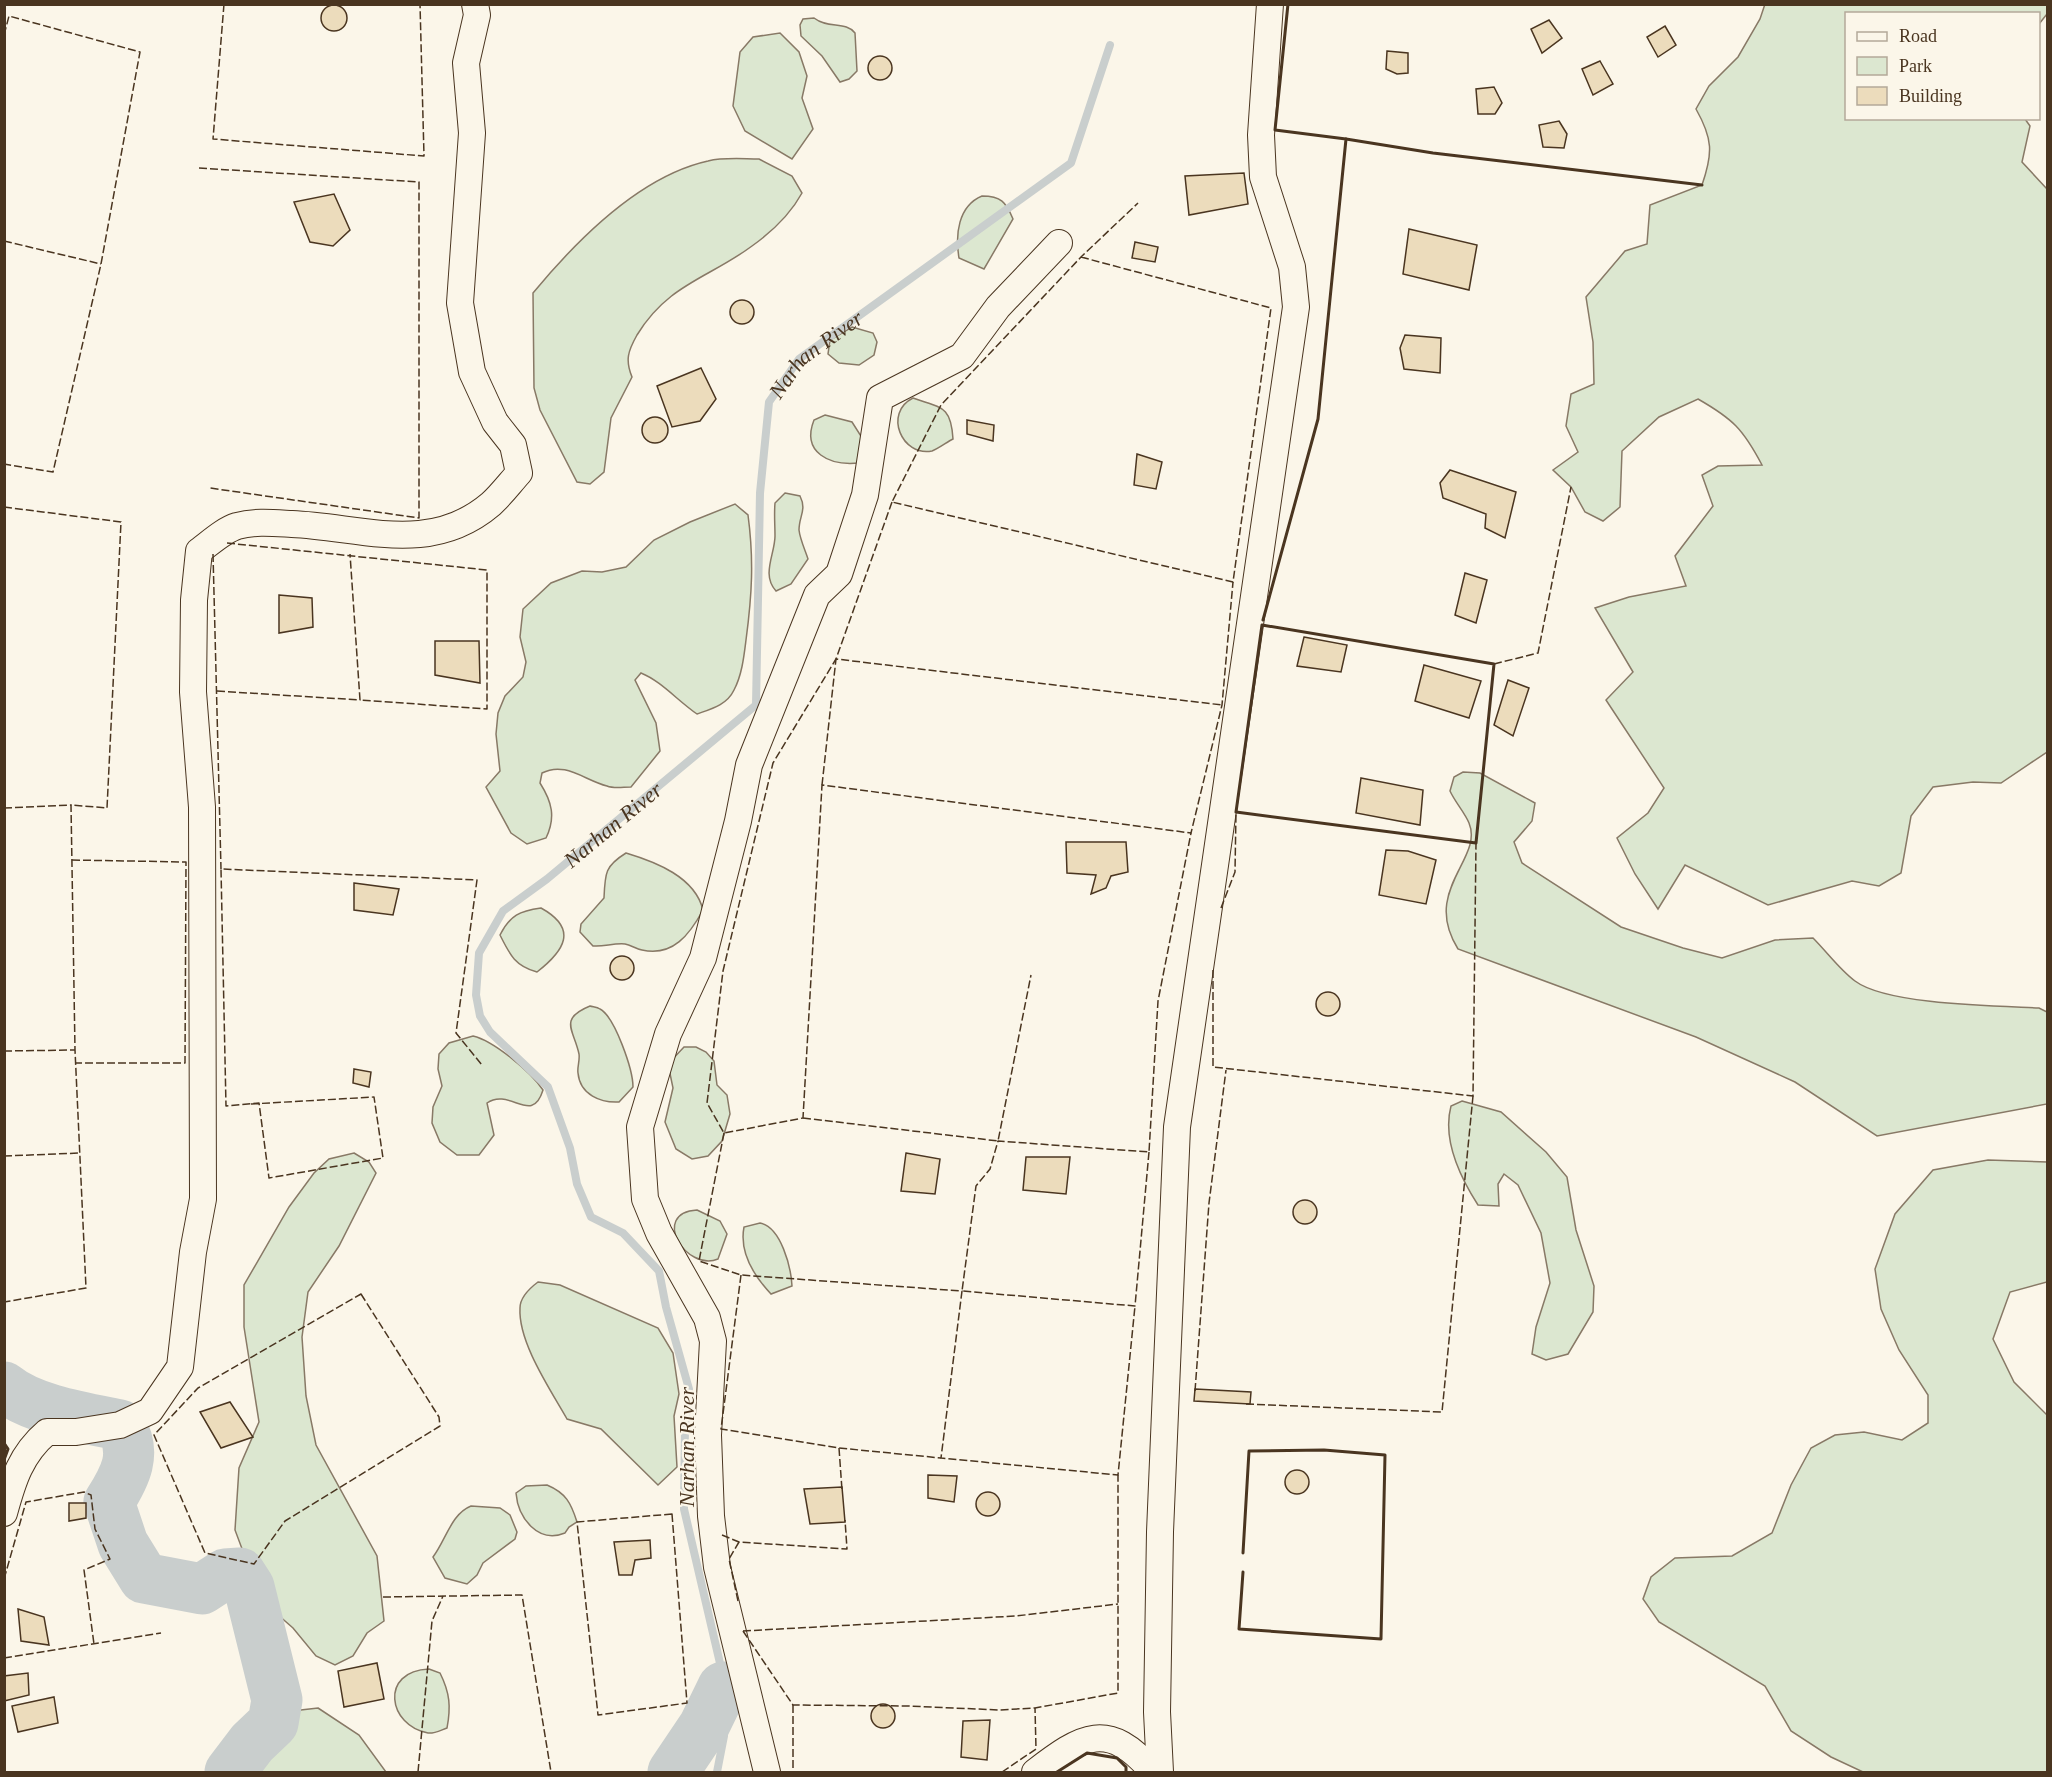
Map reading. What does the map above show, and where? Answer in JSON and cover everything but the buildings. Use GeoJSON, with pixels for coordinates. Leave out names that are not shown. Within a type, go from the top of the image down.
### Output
{"type":"FeatureCollection","features":[{"type":"Feature","properties":{"kind":"street"},"geometry":{"type":"LineString","coordinates":[[4,1513],[29,1447],[47,1432],[76,1432],[120,1425],[130,1421],[150,1411],[180,1367],[193,1252],[203,1199],[202,807],[193,692],[194,600],[199,551],[234,527],[254,522],[304,524],[371,534],[416,536],[454,526],[491,504],[519,473],[513,444],[495,422],[472,372],[460,303],[472,133],[466,63],[477,15],[475,4]]}},
{"type":"Feature","properties":{"kind":"street"},"geometry":{"type":"LineString","coordinates":[[1160,1773],[1157,1712],[1160,1532],[1178,1127],[1296,307],[1292,267],[1263,177],[1261,135],[1270,4]]}},
{"type":"Feature","properties":{"kind":"street"},"geometry":{"type":"LineString","coordinates":[[767,1773],[717,1567],[711,1515],[708,1436],[713,1341],[707,1318],[659,1233],[645,1199],[640,1127],[668,1035],[703,958],[738,821],[749,765],[817,595],[839,574],[865,495],[880,398],[962,356],[998,307],[1059,243]]}},
{"type":"Feature","properties":{"kind":"street"},"geometry":{"type":"LineString","coordinates":[[1035,1773],[1064,1750],[1092,1737],[1110,1740],[1139,1755],[1153,1773]]}},
{"type":"Feature","properties":{"kind":"green space"},"geometry":{"type":"Polygon","coordinates":[[[1765,4],[2047,5],[2047,14],[2040,23],[2040,12],[1845,12],[1845,120],[2026,120],[2030,126],[2022,162],[2047,189],[2047,752],[2001,783],[1973,782],[1933,787],[1911,816],[1901,873],[1879,886],[1852,881],[1768,905],[1685,865],[1658,909],[1635,874],[1617,838],[1648,813],[1664,788],[1606,700],[1633,672],[1595,608],[1629,597],[1686,586],[1675,556],[1713,506],[1702,475],[1718,466],[1762,465],[1749,442],[1736,426],[1698,399],[1659,417],[1622,451],[1620,507],[1603,521],[1585,512],[1571,487],[1553,470],[1578,452],[1566,426],[1571,394],[1594,384],[1593,342],[1586,297],[1625,251],[1647,244],[1650,205],[1702,185],[1710,146],[1706,129],[1696,109],[1709,86],[1738,57],[1760,19],[1765,4]]]}},
{"type":"Feature","properties":{"kind":"green space"},"geometry":{"type":"Polygon","coordinates":[[[814,18],[825,23],[847,27],[855,33],[857,71],[849,79],[840,82],[822,56],[801,36],[800,25],[803,19],[814,18]]]}},
{"type":"Feature","properties":{"kind":"green space"},"geometry":{"type":"Polygon","coordinates":[[[780,33],[799,52],[807,76],[802,98],[813,129],[792,159],[745,131],[733,106],[740,52],[753,37],[780,33]]]}},
{"type":"Feature","properties":{"kind":"green space"},"geometry":{"type":"Polygon","coordinates":[[[759,159],[792,176],[802,193],[786,215],[767,234],[736,257],[690,283],[662,304],[649,318],[637,335],[630,351],[628,360],[632,377],[611,418],[604,472],[590,484],[577,482],[540,410],[534,388],[533,293],[589,232],[634,196],[658,181],[683,169],[708,161],[759,159]]]}},
{"type":"Feature","properties":{"kind":"green space"},"geometry":{"type":"Polygon","coordinates":[[[982,196],[994,197],[1002,201],[1013,219],[984,269],[959,258],[958,240],[963,214],[974,201],[982,196]]]}},
{"type":"Feature","properties":{"kind":"green space"},"geometry":{"type":"Polygon","coordinates":[[[852,327],[873,333],[877,342],[874,355],[859,365],[839,363],[828,354],[830,340],[852,327]]]}},
{"type":"Feature","properties":{"kind":"green space"},"geometry":{"type":"Polygon","coordinates":[[[913,398],[937,406],[947,414],[953,439],[932,451],[921,451],[905,441],[898,423],[899,413],[904,405],[913,398]]]}},
{"type":"Feature","properties":{"kind":"green space"},"geometry":{"type":"Polygon","coordinates":[[[825,415],[852,422],[866,444],[859,463],[838,462],[821,455],[815,449],[811,441],[814,420],[825,415]]]}},
{"type":"Feature","properties":{"kind":"green space"},"geometry":{"type":"Polygon","coordinates":[[[785,493],[800,496],[802,501],[803,509],[799,530],[808,559],[791,584],[776,591],[769,571],[775,536],[775,503],[785,493]]]}},
{"type":"Feature","properties":{"kind":"green space"},"geometry":{"type":"Polygon","coordinates":[[[735,504],[748,515],[752,577],[743,659],[737,684],[731,695],[718,706],[697,714],[662,686],[641,673],[635,680],[656,723],[660,751],[631,787],[610,787],[567,770],[550,770],[542,773],[540,783],[550,803],[551,823],[546,838],[527,844],[511,833],[486,787],[500,771],[496,734],[498,713],[505,696],[523,677],[526,662],[520,637],[523,609],[551,583],[582,571],[602,572],[626,567],[654,540],[690,522],[735,504]]]}},
{"type":"Feature","properties":{"kind":"green space"},"geometry":{"type":"Polygon","coordinates":[[[1463,772],[1480,773],[1535,803],[1532,821],[1514,842],[1522,863],[1621,927],[1683,948],[1722,958],[1775,940],[1813,938],[1849,977],[1870,989],[1916,1000],[2039,1008],[2047,1012],[2047,1104],[1877,1136],[1795,1082],[1696,1037],[1458,949],[1448,928],[1446,909],[1449,893],[1468,850],[1471,836],[1469,823],[1450,791],[1454,777],[1463,772]]]}},
{"type":"Feature","properties":{"kind":"green space"},"geometry":{"type":"Polygon","coordinates":[[[626,853],[673,872],[692,888],[699,898],[703,910],[686,935],[671,947],[653,951],[625,944],[593,946],[580,932],[581,924],[604,898],[606,876],[610,866],[626,853]]]}},
{"type":"Feature","properties":{"kind":"green space"},"geometry":{"type":"Polygon","coordinates":[[[541,908],[553,916],[564,932],[560,948],[537,972],[514,959],[500,935],[516,915],[541,908]]]}},
{"type":"Feature","properties":{"kind":"green space"},"geometry":{"type":"Polygon","coordinates":[[[590,1006],[599,1008],[606,1014],[627,1057],[633,1087],[619,1102],[605,1101],[593,1096],[587,1092],[580,1081],[579,1054],[571,1021],[580,1011],[590,1006]]]}},
{"type":"Feature","properties":{"kind":"green space"},"geometry":{"type":"Polygon","coordinates":[[[473,1036],[491,1044],[511,1058],[543,1090],[533,1105],[527,1106],[504,1099],[496,1099],[487,1103],[494,1135],[479,1155],[457,1155],[440,1142],[432,1123],[433,1107],[442,1086],[438,1069],[439,1054],[449,1043],[473,1036]]]}},
{"type":"Feature","properties":{"kind":"green space"},"geometry":{"type":"Polygon","coordinates":[[[684,1047],[696,1047],[706,1052],[714,1061],[717,1085],[727,1095],[730,1114],[722,1141],[708,1156],[692,1159],[676,1149],[665,1122],[673,1088],[668,1064],[684,1047]]]}},
{"type":"Feature","properties":{"kind":"green space"},"geometry":{"type":"Polygon","coordinates":[[[1462,1101],[1501,1112],[1546,1152],[1567,1177],[1576,1230],[1594,1286],[1593,1312],[1568,1354],[1546,1360],[1532,1354],[1536,1327],[1550,1283],[1541,1233],[1518,1185],[1504,1174],[1498,1184],[1499,1206],[1478,1205],[1471,1194],[1454,1158],[1449,1132],[1451,1106],[1462,1101]]]}},
{"type":"Feature","properties":{"kind":"green space"},"geometry":{"type":"Polygon","coordinates":[[[354,1153],[369,1162],[376,1173],[339,1246],[308,1292],[302,1337],[306,1396],[316,1445],[377,1556],[384,1621],[367,1633],[353,1656],[335,1665],[316,1656],[293,1628],[269,1607],[254,1581],[235,1530],[239,1468],[259,1422],[244,1327],[244,1285],[289,1207],[314,1173],[329,1159],[354,1153]]]}},
{"type":"Feature","properties":{"kind":"green space"},"geometry":{"type":"Polygon","coordinates":[[[1988,1160],[2047,1162],[2047,1282],[2010,1292],[1993,1339],[2014,1382],[2047,1415],[2047,1772],[1863,1772],[1831,1757],[1791,1731],[1765,1686],[1659,1622],[1643,1599],[1651,1577],[1675,1558],[1732,1556],[1772,1533],[1791,1485],[1811,1448],[1835,1435],[1864,1432],[1902,1440],[1928,1423],[1928,1395],[1899,1350],[1881,1309],[1875,1269],[1895,1214],[1933,1170],[1988,1160]]]}},
{"type":"Feature","properties":{"kind":"green space"},"geometry":{"type":"Polygon","coordinates":[[[697,1210],[720,1221],[727,1234],[718,1259],[706,1261],[695,1257],[678,1241],[675,1230],[676,1221],[683,1214],[697,1210]]]}},
{"type":"Feature","properties":{"kind":"green space"},"geometry":{"type":"Polygon","coordinates":[[[760,1223],[774,1232],[779,1240],[787,1259],[791,1278],[792,1286],[771,1294],[754,1272],[744,1246],[744,1227],[760,1223]]]}},
{"type":"Feature","properties":{"kind":"green space"},"geometry":{"type":"Polygon","coordinates":[[[538,1282],[560,1285],[658,1328],[673,1353],[679,1394],[674,1416],[677,1467],[658,1485],[601,1429],[567,1419],[536,1365],[521,1321],[522,1300],[538,1282]]]}},
{"type":"Feature","properties":{"kind":"green space"},"geometry":{"type":"Polygon","coordinates":[[[547,1485],[563,1495],[575,1515],[577,1522],[565,1533],[546,1535],[538,1532],[525,1520],[521,1511],[516,1493],[526,1486],[547,1485]]]}},
{"type":"Feature","properties":{"kind":"green space"},"geometry":{"type":"Polygon","coordinates":[[[471,1506],[500,1508],[510,1515],[517,1532],[515,1539],[483,1563],[477,1575],[467,1584],[445,1578],[433,1557],[458,1515],[471,1506]]]}},
{"type":"Feature","properties":{"kind":"green space"},"geometry":{"type":"Polygon","coordinates":[[[429,1669],[440,1673],[448,1694],[449,1713],[447,1728],[428,1733],[404,1720],[395,1699],[396,1688],[402,1679],[413,1672],[429,1669]]]}},
{"type":"Feature","properties":{"kind":"green space"},"geometry":{"type":"Polygon","coordinates":[[[318,1708],[359,1735],[386,1772],[253,1772],[292,1711],[318,1708]]]}},
{"type":"Feature","properties":{"kind":"waterway","name":"Narhan River"},"geometry":{"type":"LineString","coordinates":[[717,1772],[724,1736],[723,1676],[684,1509],[685,1426],[689,1389],[666,1307],[659,1271],[623,1233],[591,1217],[577,1184],[570,1148],[548,1087],[490,1032],[480,1016],[476,995],[479,953],[503,911],[547,879],[756,705],[760,493],[769,402],[799,359],[1071,163],[1110,45]]}},
{"type":"Feature","properties":{"kind":"waterway","name":"Narhan River"},"geometry":{"type":"LineString","coordinates":[[4,1387],[29,1402],[44,1407],[120,1425],[125,1435],[129,1455],[124,1474],[109,1502],[123,1544],[144,1578],[202,1589],[225,1574],[240,1573],[249,1587],[277,1700],[273,1723],[252,1743],[230,1772]]}},
{"type":"Feature","properties":{"kind":"waterway","name":"Narhan River"},"geometry":{"type":"LineString","coordinates":[[673,1772],[704,1726],[723,1687]]}},
{"type":"Feature","properties":{"kind":"fence"},"geometry":{"type":"LineString","coordinates":[[224,4],[213,139],[424,156],[420,4]]}},
{"type":"Feature","properties":{"kind":"fence"},"geometry":{"type":"LineString","coordinates":[[4,35],[9,16],[140,52],[101,264],[53,472],[4,464]]}},
{"type":"Feature","properties":{"kind":"fence"},"geometry":{"type":"LineString","coordinates":[[199,168],[419,182],[419,518],[210,488]]}},
{"type":"Feature","properties":{"kind":"fence"},"geometry":{"type":"LineString","coordinates":[[1081,257],[1271,308],[1233,582],[892,502],[941,405],[1081,257],[1138,203]]}},
{"type":"Feature","properties":{"kind":"fence"},"geometry":{"type":"LineString","coordinates":[[4,241],[101,264]]}},
{"type":"Feature","properties":{"kind":"fence"},"geometry":{"type":"LineString","coordinates":[[1494,664],[1538,653],[1571,487]]}},
{"type":"Feature","properties":{"kind":"fence"},"geometry":{"type":"LineString","coordinates":[[892,502],[836,659],[773,763],[723,971],[707,1103],[724,1133],[803,1118],[822,785],[1191,833],[1222,705],[1233,582]]}},
{"type":"Feature","properties":{"kind":"fence"},"geometry":{"type":"LineString","coordinates":[[4,507],[121,522],[107,808],[71,805]]}},
{"type":"Feature","properties":{"kind":"fence"},"geometry":{"type":"LineString","coordinates":[[227,543],[487,570],[487,709],[360,700]]}},
{"type":"Feature","properties":{"kind":"fence"},"geometry":{"type":"LineString","coordinates":[[213,554],[221,869]]}},
{"type":"Feature","properties":{"kind":"fence"},"geometry":{"type":"LineString","coordinates":[[217,691],[360,700],[350,554]]}},
{"type":"Feature","properties":{"kind":"fence"},"geometry":{"type":"LineString","coordinates":[[822,785],[836,659],[1222,705]]}},
{"type":"Feature","properties":{"kind":"fence"},"geometry":{"type":"LineString","coordinates":[[4,808],[71,805],[75,1050],[86,1288],[4,1302]]}},
{"type":"Feature","properties":{"kind":"fence"},"geometry":{"type":"LineString","coordinates":[[1221,908],[1235,872],[1236,812]]}},
{"type":"Feature","properties":{"kind":"fence"},"geometry":{"type":"LineString","coordinates":[[1149,1152],[1135,1306],[962,1291],[976,1186],[990,1169],[998,1141],[1149,1152],[1158,1001],[1191,833]]}},
{"type":"Feature","properties":{"kind":"fence"},"geometry":{"type":"LineString","coordinates":[[1213,970],[1213,1067],[1473,1096],[1476,843]]}},
{"type":"Feature","properties":{"kind":"fence"},"geometry":{"type":"LineString","coordinates":[[72,860],[186,862],[185,1063],[76,1063]]}},
{"type":"Feature","properties":{"kind":"fence"},"geometry":{"type":"LineString","coordinates":[[251,1104],[374,1097],[383,1158],[269,1178],[259,1103],[226,1106],[221,869],[477,880],[456,1033],[482,1065]]}},
{"type":"Feature","properties":{"kind":"fence"},"geometry":{"type":"LineString","coordinates":[[803,1118],[998,1141],[1031,975]]}},
{"type":"Feature","properties":{"kind":"fence"},"geometry":{"type":"LineString","coordinates":[[4,1051],[75,1050]]}},
{"type":"Feature","properties":{"kind":"fence"},"geometry":{"type":"LineString","coordinates":[[1195,1391],[1209,1203],[1226,1070]]}},
{"type":"Feature","properties":{"kind":"fence"},"geometry":{"type":"LineString","coordinates":[[1246,1404],[1442,1412],[1473,1096]]}},
{"type":"Feature","properties":{"kind":"fence"},"geometry":{"type":"LineString","coordinates":[[724,1133],[699,1261],[741,1275],[962,1291],[941,1458],[1118,1475],[1135,1306]]}},
{"type":"Feature","properties":{"kind":"fence"},"geometry":{"type":"LineString","coordinates":[[4,1156],[80,1153]]}},
{"type":"Feature","properties":{"kind":"fence"},"geometry":{"type":"LineString","coordinates":[[741,1275],[721,1429],[839,1448],[941,1458]]}},
{"type":"Feature","properties":{"kind":"fence"},"geometry":{"type":"LineString","coordinates":[[361,1294],[439,1417],[440,1426],[285,1521],[254,1564],[205,1553],[154,1435],[198,1388],[361,1294]]}},
{"type":"Feature","properties":{"kind":"fence"},"geometry":{"type":"LineString","coordinates":[[839,1448],[842,1490]]}},
{"type":"Feature","properties":{"kind":"fence"},"geometry":{"type":"LineString","coordinates":[[743,1631],[793,1705],[999,1710],[1035,1708],[1118,1693],[1118,1475]]}},
{"type":"Feature","properties":{"kind":"fence"},"geometry":{"type":"LineString","coordinates":[[4,1579],[26,1502],[84,1492],[91,1495],[95,1529],[110,1559],[84,1570],[94,1644]]}},
{"type":"Feature","properties":{"kind":"fence"},"geometry":{"type":"LineString","coordinates":[[672,1514],[687,1703],[598,1715],[577,1522],[672,1514]]}},
{"type":"Feature","properties":{"kind":"fence"},"geometry":{"type":"LineString","coordinates":[[722,1535],[739,1542],[847,1549],[845,1520]]}},
{"type":"Feature","properties":{"kind":"fence"},"geometry":{"type":"LineString","coordinates":[[738,1601],[729,1559],[739,1542]]}},
{"type":"Feature","properties":{"kind":"fence"},"geometry":{"type":"LineString","coordinates":[[383,1597],[522,1595],[551,1772]]}},
{"type":"Feature","properties":{"kind":"fence"},"geometry":{"type":"LineString","coordinates":[[418,1772],[432,1621],[443,1596]]}},
{"type":"Feature","properties":{"kind":"fence"},"geometry":{"type":"LineString","coordinates":[[743,1631],[1016,1616],[1118,1604]]}},
{"type":"Feature","properties":{"kind":"fence"},"geometry":{"type":"LineString","coordinates":[[4,1658],[161,1633]]}},
{"type":"Feature","properties":{"kind":"fence"},"geometry":{"type":"LineString","coordinates":[[793,1705],[793,1772]]}},
{"type":"Feature","properties":{"kind":"fence"},"geometry":{"type":"LineString","coordinates":[[1002,1772],[1036,1749],[1035,1708]]}},
{"type":"Feature","properties":{"kind":"wall"},"geometry":{"type":"LineString","coordinates":[[1263,620],[1318,419],[1346,139],[1275,130],[1288,4]]}},
{"type":"Feature","properties":{"kind":"wall"},"geometry":{"type":"LineString","coordinates":[[1346,139],[1433,153],[1702,185]]}},
{"type":"Feature","properties":{"kind":"wall"},"geometry":{"type":"LineString","coordinates":[[1262,625],[1494,664],[1476,843],[1236,812],[1262,625]]}},
{"type":"Feature","properties":{"kind":"wall"},"geometry":{"type":"LineString","coordinates":[[4,1443],[8,1449],[4,1460]]}},
{"type":"Feature","properties":{"kind":"wall"},"geometry":{"type":"LineString","coordinates":[[1243,1553],[1249,1451],[1324,1450],[1385,1455],[1381,1639],[1239,1629],[1243,1572]]}},
{"type":"Feature","properties":{"kind":"wall"},"geometry":{"type":"LineString","coordinates":[[1057,1772],[1087,1753],[1117,1758],[1126,1767],[1126,1772]]}}]}
